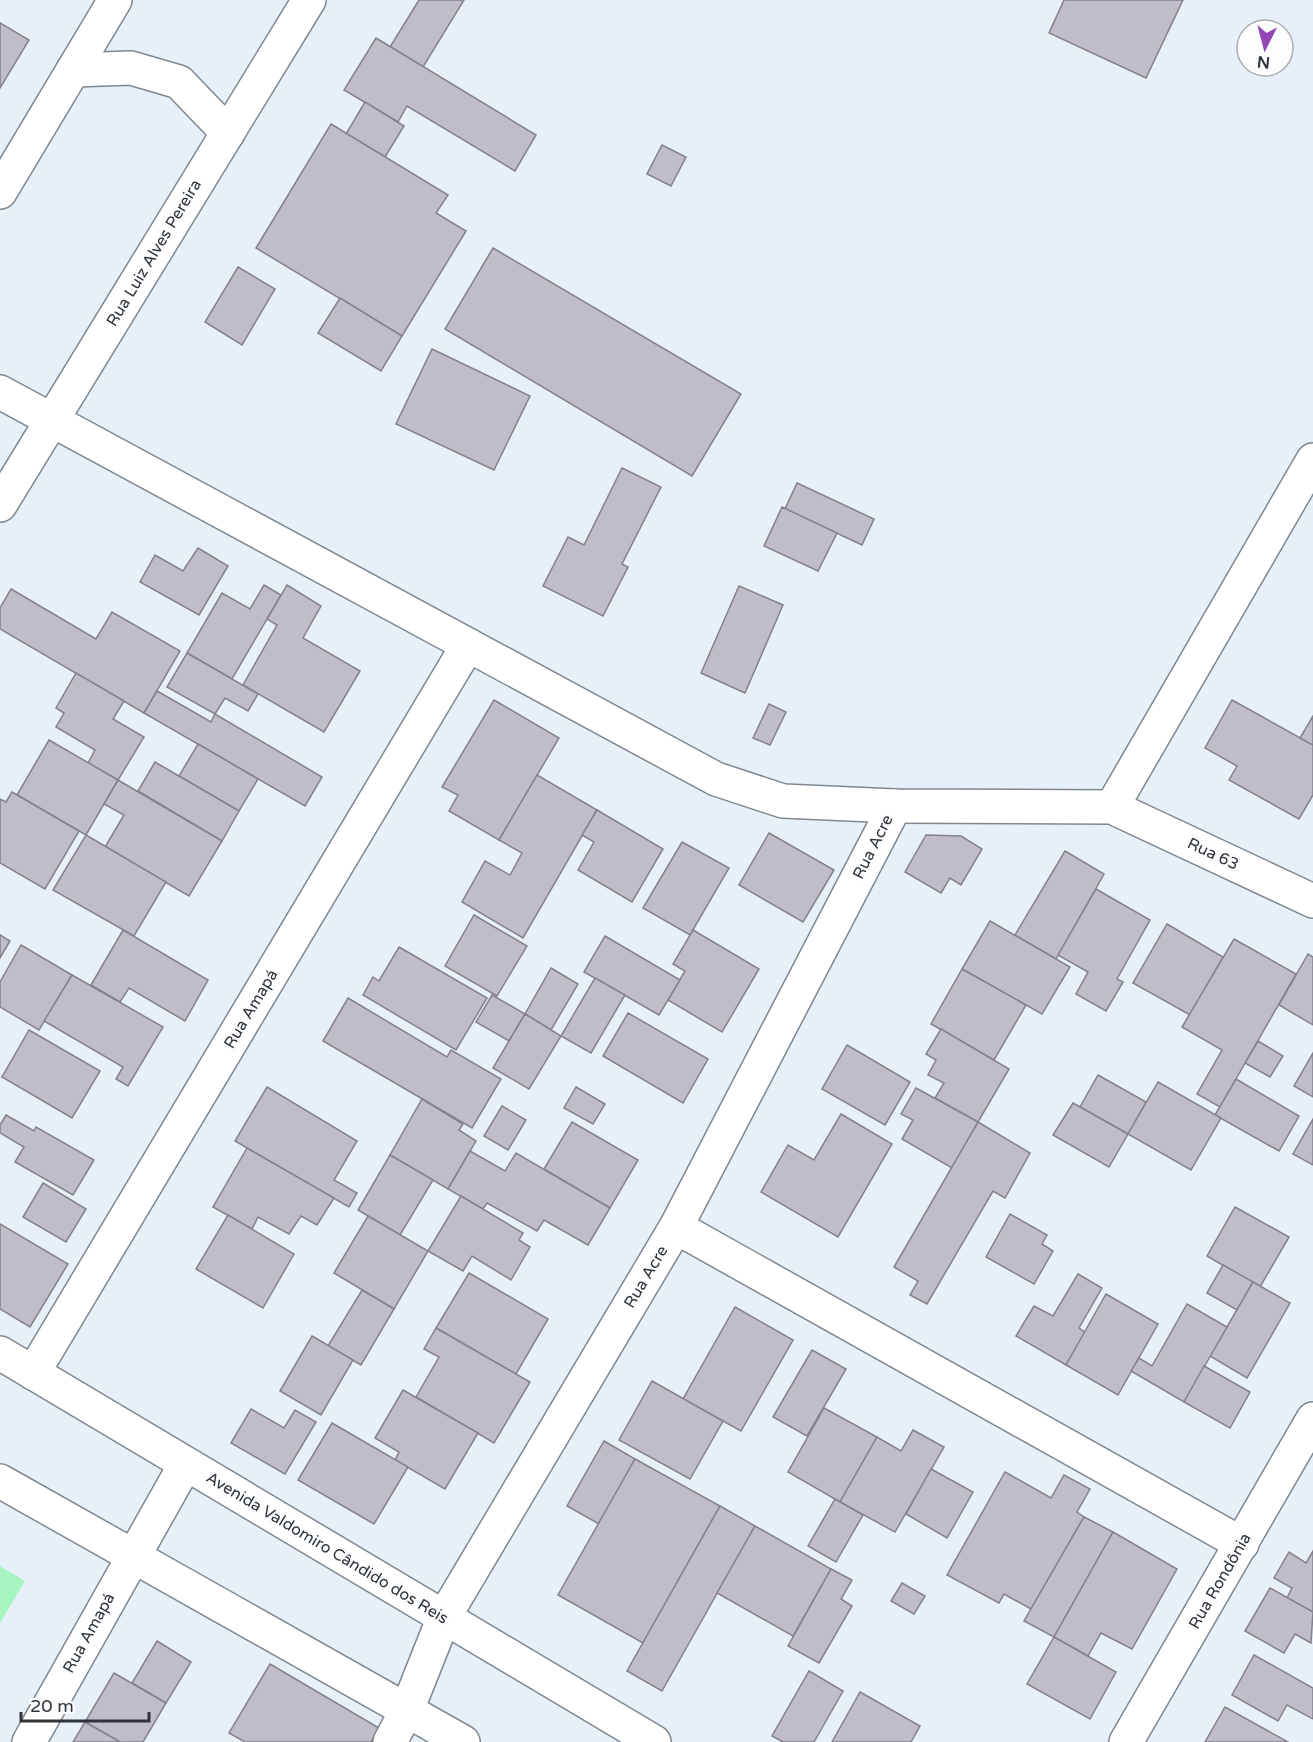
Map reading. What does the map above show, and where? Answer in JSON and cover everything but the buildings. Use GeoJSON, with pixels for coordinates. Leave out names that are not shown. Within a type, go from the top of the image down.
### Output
{"type":"FeatureCollection","features":[{"type":"Feature","properties":{"kind":"street"},"geometry":{"type":"LineString","coordinates":[[1,188],[115,0]]}},
{"type":"Feature","properties":{"kind":"street","name":"Rua Luiz Alves Pereira"},"geometry":{"type":"LineString","coordinates":[[0,505],[309,0]]}},
{"type":"Feature","properties":{"kind":"street"},"geometry":{"type":"LineString","coordinates":[[73,70],[131,69],[179,82],[228,133]]}},
{"type":"Feature","properties":{"kind":"street"},"geometry":{"type":"LineString","coordinates":[[0,392],[716,779],[783,801],[895,806],[1112,807],[1313,460]]}},
{"type":"Feature","properties":{"kind":"street","name":"Rua Amapá"},"geometry":{"type":"LineString","coordinates":[[33,1373],[468,645]]}},
{"type":"Feature","properties":{"kind":"street","name":"Rua Acre"},"geometry":{"type":"LineString","coordinates":[[390,1742],[407,1710],[444,1617],[676,1227],[895,806]]}},
{"type":"Feature","properties":{"kind":"street","name":"Rua 63"},"geometry":{"type":"LineString","coordinates":[[1112,807],[1313,901]]}},
{"type":"Feature","properties":{"kind":"street"},"geometry":{"type":"LineString","coordinates":[[676,1227],[1242,1544]]}},
{"type":"Feature","properties":{"kind":"street","name":"Avenida Valdomiro Cândido dos Reis"},"geometry":{"type":"LineString","coordinates":[[0,1353],[654,1742]]}},
{"type":"Feature","properties":{"kind":"street","name":"Rua Rondônia"},"geometry":{"type":"LineString","coordinates":[[1126,1742],[1313,1419]]}},
{"type":"Feature","properties":{"kind":"street","name":"Rua Amapá"},"geometry":{"type":"LineString","coordinates":[[29,1742],[185,1465]]}},
{"type":"Feature","properties":{"kind":"street"},"geometry":{"type":"LineString","coordinates":[[0,1480],[463,1742]]}},
{"type":"Feature","properties":{"kind":"green space"},"geometry":{"type":"Polygon","coordinates":[[[0,1566],[25,1581],[0,1623],[0,1566]]]}}]}
